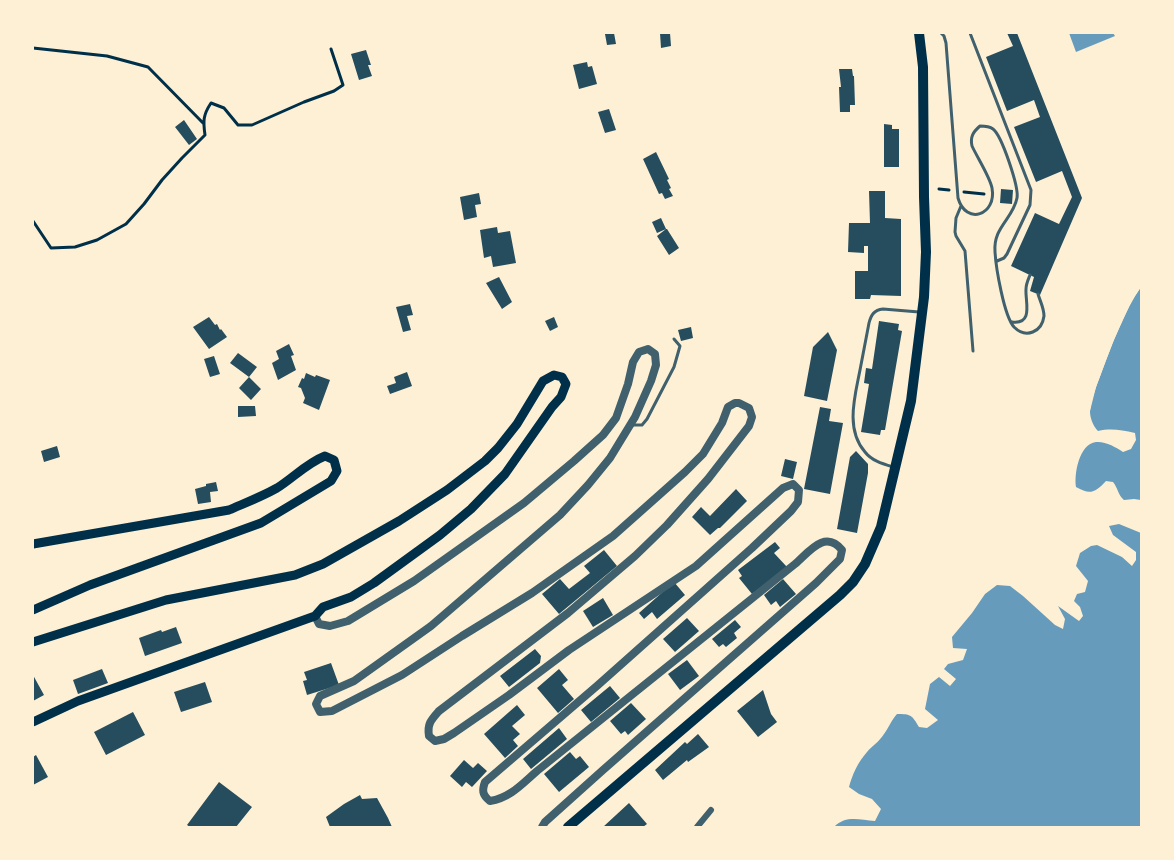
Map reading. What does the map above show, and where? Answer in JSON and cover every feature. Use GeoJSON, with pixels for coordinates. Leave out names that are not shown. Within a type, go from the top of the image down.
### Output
{"type":"FeatureCollection","features":[{"type":"Feature","properties":{"kind":"main road"},"geometry":{"type":"LineString","coordinates":[[570,825],[840,595],[853,582],[865,564],[877,538],[911,401],[922,312],[926,252],[923,67],[919,33]]}},
{"type":"Feature","properties":{"kind":"main road"},"geometry":{"type":"LineString","coordinates":[[33,642],[166,600],[295,574],[323,564],[399,521],[464,478],[498,448],[517,424],[543,381],[554,375],[562,377],[566,384],[561,396],[505,474],[471,509],[440,535],[374,583],[351,597],[323,607],[315,616],[78,702],[33,722]]}},
{"type":"Feature","properties":{"kind":"main road"},"geometry":{"type":"LineString","coordinates":[[33,544],[229,510],[259,498],[325,456],[334,460],[337,471],[331,481],[261,523],[90,585],[33,610]]}},
{"type":"Feature","properties":{"kind":"street"},"geometry":{"type":"LineString","coordinates":[[315,616],[319,624],[330,626],[348,621],[414,581],[524,503],[603,435],[616,418],[633,362],[639,352],[648,349],[655,354],[656,365],[644,398],[610,458],[588,485],[560,515],[431,626],[354,681],[320,696],[316,704],[320,712],[332,711],[349,704],[402,675],[532,593],[613,536],[703,454],[722,423],[728,407],[739,403],[749,408],[751,414],[749,426],[708,479],[667,525],[568,614],[438,711],[431,720],[428,729],[429,736],[435,741],[454,733],[569,651],[696,566],[783,488],[794,484],[799,490],[798,502],[791,511],[607,677],[485,782],[482,789],[485,797],[490,801],[510,795],[819,543],[829,541],[837,544],[842,550],[840,559],[816,584],[611,762],[542,827]]}},
{"type":"Feature","properties":{"kind":"street"},"geometry":{"type":"LineString","coordinates":[[697,827],[711,810]]}},
{"type":"Feature","properties":{"kind":"lane"},"geometry":{"type":"LineString","coordinates":[[941,33],[946,43],[958,198],[965,211],[972,214],[980,214],[988,209],[991,203],[991,184],[971,140],[975,130],[980,126],[990,127],[1001,140],[1018,191],[1014,207],[996,238],[995,252],[1004,303],[1014,327],[1026,333],[1038,330],[1044,318],[1038,294]]}},
{"type":"Feature","properties":{"kind":"lane"},"geometry":{"type":"LineString","coordinates":[[970,33],[1031,190],[1030,205],[1007,254],[1005,258],[997,261]]}},
{"type":"Feature","properties":{"kind":"lane"},"geometry":{"type":"LineString","coordinates":[[961,206],[956,218],[955,232],[965,251],[973,351]]}},
{"type":"Feature","properties":{"kind":"lane"},"geometry":{"type":"LineString","coordinates":[[1010,321],[1022,321],[1026,315],[1026,287],[1030,275]]}},
{"type":"Feature","properties":{"kind":"lane"},"geometry":{"type":"LineString","coordinates":[[895,468],[872,459],[865,453],[856,435],[853,408],[873,312],[883,309],[922,312]]}},
{"type":"Feature","properties":{"kind":"lane"},"geometry":{"type":"LineString","coordinates":[[630,425],[642,425],[647,419],[674,368],[680,346],[674,339]]}},
{"type":"Feature","properties":{"kind":"path"},"geometry":{"type":"LineString","coordinates":[[33,48],[107,56],[148,67],[204,124]]}},
{"type":"Feature","properties":{"kind":"path"},"geometry":{"type":"LineString","coordinates":[[33,221],[51,248],[75,247],[97,240],[126,224],[162,180],[205,135],[205,113],[211,103],[224,108],[238,125],[252,125],[334,91],[343,85],[331,49]]}},
{"type":"Feature","properties":{"kind":"path"},"geometry":{"type":"LineString","coordinates":[[939,189],[949,190]]}},
{"type":"Feature","properties":{"kind":"path"},"geometry":{"type":"LineString","coordinates":[[959,192],[990,195]]}},
{"type":"Feature","properties":{"kind":"water"},"geometry":{"type":"Polygon","coordinates":[[[1069,33],[1113,33],[1115,36],[1076,52],[1069,33]]]}},
{"type":"Feature","properties":{"kind":"water"},"geometry":{"type":"Polygon","coordinates":[[[1141,287],[1141,500],[1124,500],[1113,482],[1106,481],[1099,488],[1089,492],[1076,487],[1076,475],[1079,460],[1085,448],[1090,444],[1103,442],[1123,452],[1131,449],[1136,440],[1135,433],[1116,430],[1098,431],[1092,422],[1090,411],[1115,338],[1141,287]]]}},
{"type":"Feature","properties":{"kind":"water"},"geometry":{"type":"Polygon","coordinates":[[[1119,524],[1141,533],[1141,827],[834,827],[848,820],[875,821],[881,809],[872,799],[849,787],[856,769],[897,714],[911,716],[919,727],[927,728],[938,720],[925,709],[930,684],[939,677],[950,686],[956,679],[944,669],[948,664],[963,660],[967,649],[953,648],[952,637],[985,594],[997,585],[1010,586],[1055,625],[1063,629],[1065,619],[1058,606],[1079,621],[1083,616],[1080,607],[1074,601],[1077,594],[1085,592],[1088,581],[1076,566],[1080,553],[1097,545],[1122,557],[1132,566],[1136,560],[1136,552],[1113,535],[1109,526],[1119,524]]]}},
{"type":"Feature","properties":{"kind":"pier"},"geometry":{"type":"Polygon","coordinates":[[[1141,284],[1113,342],[1096,387],[1090,411],[1087,409],[1111,341],[1129,299],[1141,284]]]}},
{"type":"Feature","properties":{"kind":"building"},"geometry":{"type":"Polygon","coordinates":[[[614,33],[616,44],[607,45],[605,34],[614,33]]]}},
{"type":"Feature","properties":{"kind":"building"},"geometry":{"type":"Polygon","coordinates":[[[660,33],[670,33],[671,46],[661,48],[660,33]]]}},
{"type":"Feature","properties":{"kind":"building"},"geometry":{"type":"Polygon","coordinates":[[[1007,33],[1017,33],[1082,198],[1040,295],[1030,291],[1034,277],[1011,266],[1035,213],[1059,224],[1072,197],[1062,171],[1036,182],[1014,127],[1040,117],[1034,100],[1007,111],[986,57],[1013,46],[1007,33]]]}},
{"type":"Feature","properties":{"kind":"building"},"geometry":{"type":"Polygon","coordinates":[[[366,50],[372,76],[359,80],[351,54],[366,50]]]}},
{"type":"Feature","properties":{"kind":"building"},"geometry":{"type":"Polygon","coordinates":[[[587,62],[588,67],[592,66],[597,84],[579,89],[573,65],[587,62]]]}},
{"type":"Feature","properties":{"kind":"building"},"geometry":{"type":"Polygon","coordinates":[[[839,69],[852,69],[854,76],[855,105],[850,105],[850,112],[840,112],[839,69]]]}},
{"type":"Feature","properties":{"kind":"building"},"geometry":{"type":"Polygon","coordinates":[[[609,109],[616,130],[605,133],[598,112],[609,109]]]}},
{"type":"Feature","properties":{"kind":"building"},"geometry":{"type":"Polygon","coordinates":[[[184,120],[197,139],[189,145],[175,127],[184,120]]]}},
{"type":"Feature","properties":{"kind":"building"},"geometry":{"type":"Polygon","coordinates":[[[884,124],[892,125],[892,129],[899,129],[899,167],[884,167],[884,124]]]}},
{"type":"Feature","properties":{"kind":"building"},"geometry":{"type":"Polygon","coordinates":[[[656,152],[669,179],[667,180],[671,188],[669,189],[673,196],[665,199],[662,193],[659,194],[643,159],[656,152]]]}},
{"type":"Feature","properties":{"kind":"building"},"geometry":{"type":"Polygon","coordinates":[[[1001,189],[1013,190],[1012,204],[1000,203],[1001,189]]]}},
{"type":"Feature","properties":{"kind":"building"},"geometry":{"type":"Polygon","coordinates":[[[869,191],[885,191],[885,218],[901,219],[901,296],[871,295],[870,299],[855,299],[855,271],[868,271],[868,246],[864,246],[864,253],[848,252],[849,223],[870,223],[869,191]]]}},
{"type":"Feature","properties":{"kind":"building"},"geometry":{"type":"Polygon","coordinates":[[[479,193],[481,204],[475,205],[477,217],[464,220],[460,197],[479,193]]]}},
{"type":"Feature","properties":{"kind":"building"},"geometry":{"type":"Polygon","coordinates":[[[661,218],[666,229],[657,233],[652,222],[661,218]]]}},
{"type":"Feature","properties":{"kind":"building"},"geometry":{"type":"Polygon","coordinates":[[[497,227],[498,233],[510,231],[516,263],[493,267],[491,256],[484,258],[480,230],[497,227]]]}},
{"type":"Feature","properties":{"kind":"building"},"geometry":{"type":"Polygon","coordinates":[[[666,229],[679,248],[669,255],[657,236],[666,229]]]}},
{"type":"Feature","properties":{"kind":"building"},"geometry":{"type":"Polygon","coordinates":[[[499,277],[512,302],[502,309],[486,283],[499,277]]]}},
{"type":"Feature","properties":{"kind":"building"},"geometry":{"type":"Polygon","coordinates":[[[410,304],[413,315],[407,316],[411,330],[403,332],[396,307],[410,304]]]}},
{"type":"Feature","properties":{"kind":"building"},"geometry":{"type":"Polygon","coordinates":[[[209,317],[227,337],[209,349],[193,327],[209,317]]]}},
{"type":"Feature","properties":{"kind":"building"},"geometry":{"type":"Polygon","coordinates":[[[554,317],[558,327],[550,331],[545,321],[554,317]]]}},
{"type":"Feature","properties":{"kind":"building"},"geometry":{"type":"Polygon","coordinates":[[[879,321],[899,324],[898,330],[902,331],[885,430],[881,430],[880,435],[861,432],[869,384],[864,383],[866,368],[872,369],[879,321]]]}},
{"type":"Feature","properties":{"kind":"building"},"geometry":{"type":"Polygon","coordinates":[[[691,327],[693,338],[681,341],[678,330],[691,327]]]}},
{"type":"Feature","properties":{"kind":"building"},"geometry":{"type":"Polygon","coordinates":[[[828,332],[837,350],[827,401],[804,396],[813,347],[828,332]]]}},
{"type":"Feature","properties":{"kind":"building"},"geometry":{"type":"Polygon","coordinates":[[[289,344],[294,355],[291,356],[296,370],[278,380],[272,363],[279,359],[276,351],[289,344]]]}},
{"type":"Feature","properties":{"kind":"building"},"geometry":{"type":"Polygon","coordinates":[[[238,353],[257,367],[249,377],[230,363],[238,353]]]}},
{"type":"Feature","properties":{"kind":"building"},"geometry":{"type":"Polygon","coordinates":[[[214,356],[220,374],[210,377],[204,359],[214,356]]]}},
{"type":"Feature","properties":{"kind":"building"},"geometry":{"type":"Polygon","coordinates":[[[407,372],[412,386],[390,394],[387,386],[396,383],[394,377],[407,372]]]}},
{"type":"Feature","properties":{"kind":"building"},"geometry":{"type":"Polygon","coordinates":[[[306,373],[330,380],[319,410],[303,403],[305,398],[301,388],[298,387],[306,373]]]}},
{"type":"Feature","properties":{"kind":"building"},"geometry":{"type":"Polygon","coordinates":[[[249,377],[261,389],[251,400],[239,388],[249,377]]]}},
{"type":"Feature","properties":{"kind":"building"},"geometry":{"type":"Polygon","coordinates":[[[238,406],[255,406],[256,416],[238,417],[238,406]]]}},
{"type":"Feature","properties":{"kind":"building"},"geometry":{"type":"Polygon","coordinates":[[[820,407],[831,409],[829,421],[843,423],[830,494],[804,489],[820,407]]]}},
{"type":"Feature","properties":{"kind":"building"},"geometry":{"type":"Polygon","coordinates":[[[57,446],[60,457],[44,462],[41,451],[57,446]]]}},
{"type":"Feature","properties":{"kind":"building"},"geometry":{"type":"Polygon","coordinates":[[[856,451],[868,464],[857,533],[837,529],[850,457],[856,451]]]}},
{"type":"Feature","properties":{"kind":"building"},"geometry":{"type":"Polygon","coordinates":[[[785,459],[797,462],[793,479],[781,476],[785,459]]]}},
{"type":"Feature","properties":{"kind":"building"},"geometry":{"type":"Polygon","coordinates":[[[216,482],[218,491],[210,492],[211,502],[198,504],[195,489],[216,482]]]}},
{"type":"Feature","properties":{"kind":"building"},"geometry":{"type":"Polygon","coordinates":[[[736,489],[747,501],[710,535],[692,517],[701,507],[710,516],[736,489]]]}},
{"type":"Feature","properties":{"kind":"building"},"geometry":{"type":"Polygon","coordinates":[[[775,542],[780,548],[774,553],[787,567],[752,594],[739,578],[742,576],[738,570],[775,542]]]}},
{"type":"Feature","properties":{"kind":"building"},"geometry":{"type":"Polygon","coordinates":[[[604,550],[617,566],[559,614],[542,594],[560,579],[569,589],[590,573],[584,566],[604,550]]]}},
{"type":"Feature","properties":{"kind":"building"},"geometry":{"type":"Polygon","coordinates":[[[783,579],[796,594],[780,607],[776,601],[771,605],[764,595],[783,579]]]}},
{"type":"Feature","properties":{"kind":"building"},"geometry":{"type":"Polygon","coordinates":[[[674,582],[685,595],[657,619],[652,612],[644,619],[639,613],[674,582]]]}},
{"type":"Feature","properties":{"kind":"building"},"geometry":{"type":"Polygon","coordinates":[[[603,598],[613,615],[593,627],[583,611],[603,598]]]}},
{"type":"Feature","properties":{"kind":"building"},"geometry":{"type":"Polygon","coordinates":[[[687,618],[699,631],[675,652],[663,639],[687,618]]]}},
{"type":"Feature","properties":{"kind":"building"},"geometry":{"type":"Polygon","coordinates":[[[735,620],[741,627],[734,633],[737,638],[726,647],[723,644],[719,647],[712,639],[735,620]]]}},
{"type":"Feature","properties":{"kind":"building"},"geometry":{"type":"Polygon","coordinates":[[[176,627],[182,643],[145,656],[139,638],[176,627]]]}},
{"type":"Feature","properties":{"kind":"building"},"geometry":{"type":"Polygon","coordinates":[[[535,649],[541,656],[540,663],[509,687],[500,676],[535,649]]]}},
{"type":"Feature","properties":{"kind":"building"},"geometry":{"type":"Polygon","coordinates":[[[687,660],[699,676],[680,690],[668,674],[687,660]]]}},
{"type":"Feature","properties":{"kind":"building"},"geometry":{"type":"Polygon","coordinates":[[[331,663],[339,685],[307,695],[303,681],[307,680],[304,672],[331,663]]]}},
{"type":"Feature","properties":{"kind":"building"},"geometry":{"type":"Polygon","coordinates":[[[102,669],[108,683],[78,694],[73,680],[102,669]]]}},
{"type":"Feature","properties":{"kind":"building"},"geometry":{"type":"Polygon","coordinates":[[[559,669],[568,680],[562,685],[574,699],[558,713],[537,688],[559,669]]]}},
{"type":"Feature","properties":{"kind":"building"},"geometry":{"type":"Polygon","coordinates":[[[33,675],[44,695],[33,701],[33,675]]]}},
{"type":"Feature","properties":{"kind":"building"},"geometry":{"type":"Polygon","coordinates":[[[205,682],[212,702],[181,712],[174,692],[205,682]]]}},
{"type":"Feature","properties":{"kind":"building"},"geometry":{"type":"Polygon","coordinates":[[[610,686],[620,698],[591,722],[581,710],[610,686]]]}},
{"type":"Feature","properties":{"kind":"building"},"geometry":{"type":"Polygon","coordinates":[[[763,690],[771,714],[777,722],[758,737],[737,711],[763,690]]]}},
{"type":"Feature","properties":{"kind":"building"},"geometry":{"type":"Polygon","coordinates":[[[631,703],[646,719],[628,735],[625,731],[621,734],[610,721],[631,703]]]}},
{"type":"Feature","properties":{"kind":"building"},"geometry":{"type":"Polygon","coordinates":[[[517,705],[525,715],[512,726],[520,734],[513,740],[518,746],[505,758],[484,734],[517,705]]]}},
{"type":"Feature","properties":{"kind":"building"},"geometry":{"type":"Polygon","coordinates":[[[133,712],[145,735],[106,755],[94,732],[133,712]]]}},
{"type":"Feature","properties":{"kind":"building"},"geometry":{"type":"Polygon","coordinates":[[[559,728],[567,739],[531,769],[523,759],[559,728]]]}},
{"type":"Feature","properties":{"kind":"building"},"geometry":{"type":"Polygon","coordinates":[[[698,734],[709,747],[688,762],[687,760],[663,780],[655,770],[685,742],[687,744],[698,734]]]}},
{"type":"Feature","properties":{"kind":"building"},"geometry":{"type":"Polygon","coordinates":[[[570,752],[576,759],[580,756],[589,767],[559,792],[544,774],[570,752]]]}},
{"type":"Feature","properties":{"kind":"building"},"geometry":{"type":"Polygon","coordinates":[[[36,755],[48,777],[33,785],[33,757],[36,755]]]}},
{"type":"Feature","properties":{"kind":"building"},"geometry":{"type":"Polygon","coordinates":[[[464,760],[473,768],[478,763],[487,771],[472,787],[466,782],[462,787],[450,776],[464,760]]]}},
{"type":"Feature","properties":{"kind":"building"},"geometry":{"type":"Polygon","coordinates":[[[219,782],[252,807],[236,827],[190,827],[187,825],[219,782]]]}},
{"type":"Feature","properties":{"kind":"building"},"geometry":{"type":"Polygon","coordinates":[[[360,795],[362,799],[377,798],[392,827],[330,827],[326,817],[360,795]]]}},
{"type":"Feature","properties":{"kind":"building"},"geometry":{"type":"Polygon","coordinates":[[[629,803],[647,824],[643,827],[603,827],[629,803]]]}}]}
